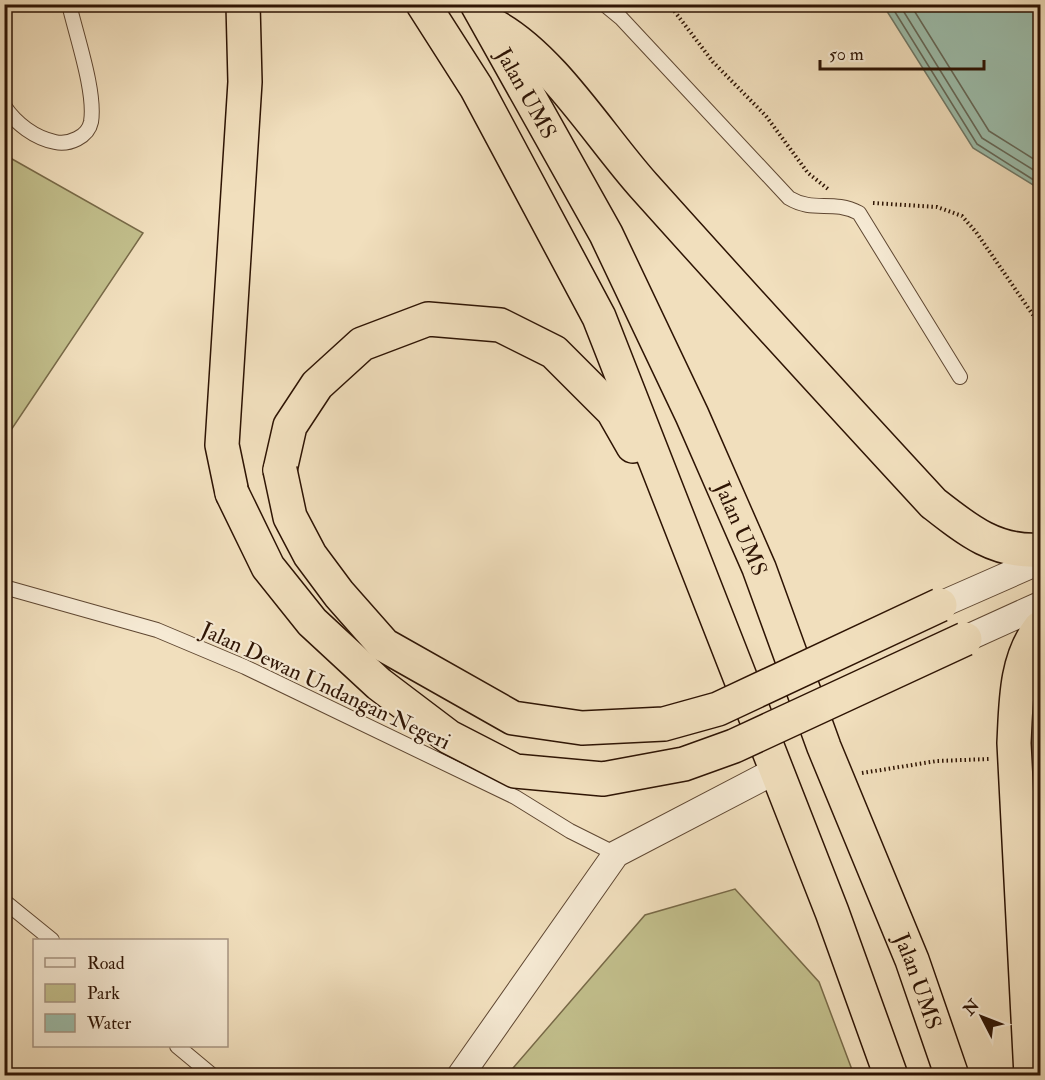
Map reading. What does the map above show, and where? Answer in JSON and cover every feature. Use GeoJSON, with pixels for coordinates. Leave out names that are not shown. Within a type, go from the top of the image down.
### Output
{"type":"FeatureCollection","features":[{"type":"Feature","properties":{"kind":"highway"},"geometry":{"type":"LineString","coordinates":[[243,4],[245,82],[222,445],[232,493],[268,567],[312,622],[379,684],[449,737],[515,771],[603,779],[684,764],[734,746],[965,639]]}},
{"type":"Feature","properties":{"kind":"highway","name":"Jalan UMS"},"geometry":{"type":"LineString","coordinates":[[423,4],[476,87],[599,317],[832,912],[891,1076]]}},
{"type":"Feature","properties":{"kind":"highway"},"geometry":{"type":"LineString","coordinates":[[483,10],[536,57],[643,184],[933,503],[974,536],[1026,551],[1041,550]]}},
{"type":"Feature","properties":{"kind":"highway","name":"Jalan UMS"},"geometry":{"type":"LineString","coordinates":[[483,10],[606,234],[665,356],[759,568],[836,778],[912,960],[952,1076]]}},
{"type":"Feature","properties":{"kind":"highway"},"geometry":{"type":"LineString","coordinates":[[681,531],[614,411],[555,352],[500,325],[428,319],[362,344],[317,386],[290,426],[280,470],[290,517],[310,555],[339,594],[384,645],[513,718],[582,728],[664,724],[718,709],[940,605]]}},
{"type":"Feature","properties":{"kind":"highway"},"geometry":{"type":"LineString","coordinates":[[1031,1076],[1014,744],[1016,694],[1030,642],[1041,628]]}},
{"type":"Feature","properties":{"kind":"street"},"geometry":{"type":"LineString","coordinates":[[940,605],[1041,561]]}},
{"type":"Feature","properties":{"kind":"street"},"geometry":{"type":"LineString","coordinates":[[965,639],[1041,605]]}},
{"type":"Feature","properties":{"kind":"street"},"geometry":{"type":"LineString","coordinates":[[460,1076],[616,854],[777,770]]}},
{"type":"Feature","properties":{"kind":"lane"},"geometry":{"type":"LineString","coordinates":[[4,106],[26,129],[43,140],[63,144],[78,139],[91,124],[91,99],[69,4]]}},
{"type":"Feature","properties":{"kind":"lane"},"geometry":{"type":"LineString","coordinates":[[604,4],[621,18],[789,198],[800,205],[814,207],[832,204],[859,213],[960,377]]}},
{"type":"Feature","properties":{"kind":"lane","name":"Jalan Dewan Undangan Negeri"},"geometry":{"type":"LineString","coordinates":[[4,587],[157,630],[234,663],[515,797],[570,831],[616,854]]}},
{"type":"Feature","properties":{"kind":"lane"},"geometry":{"type":"LineString","coordinates":[[4,901],[51,939]]}},
{"type":"Feature","properties":{"kind":"lane"},"geometry":{"type":"LineString","coordinates":[[178,1047],[213,1076]]}},
{"type":"Feature","properties":{"kind":"path"},"geometry":{"type":"LineString","coordinates":[[669,4],[713,62],[766,117],[808,173],[829,190],[838,192]]}},
{"type":"Feature","properties":{"kind":"path"},"geometry":{"type":"LineString","coordinates":[[866,201],[937,207],[962,216],[976,232],[1041,325]]}},
{"type":"Feature","properties":{"kind":"path"},"geometry":{"type":"LineString","coordinates":[[836,778],[937,761],[995,759]]}},
{"type":"Feature","properties":{"kind":"green space"},"geometry":{"type":"Polygon","coordinates":[[[5,155],[143,233],[5,439],[5,155]]]}},
{"type":"Feature","properties":{"kind":"green space"},"geometry":{"type":"Polygon","coordinates":[[[735,889],[819,982],[854,1075],[507,1075],[645,915],[735,889]]]}},
{"type":"Feature","properties":{"kind":"water"},"geometry":{"type":"Polygon","coordinates":[[[883,5],[1040,5],[1040,196],[1035,186],[973,148],[883,5]]]}}]}
